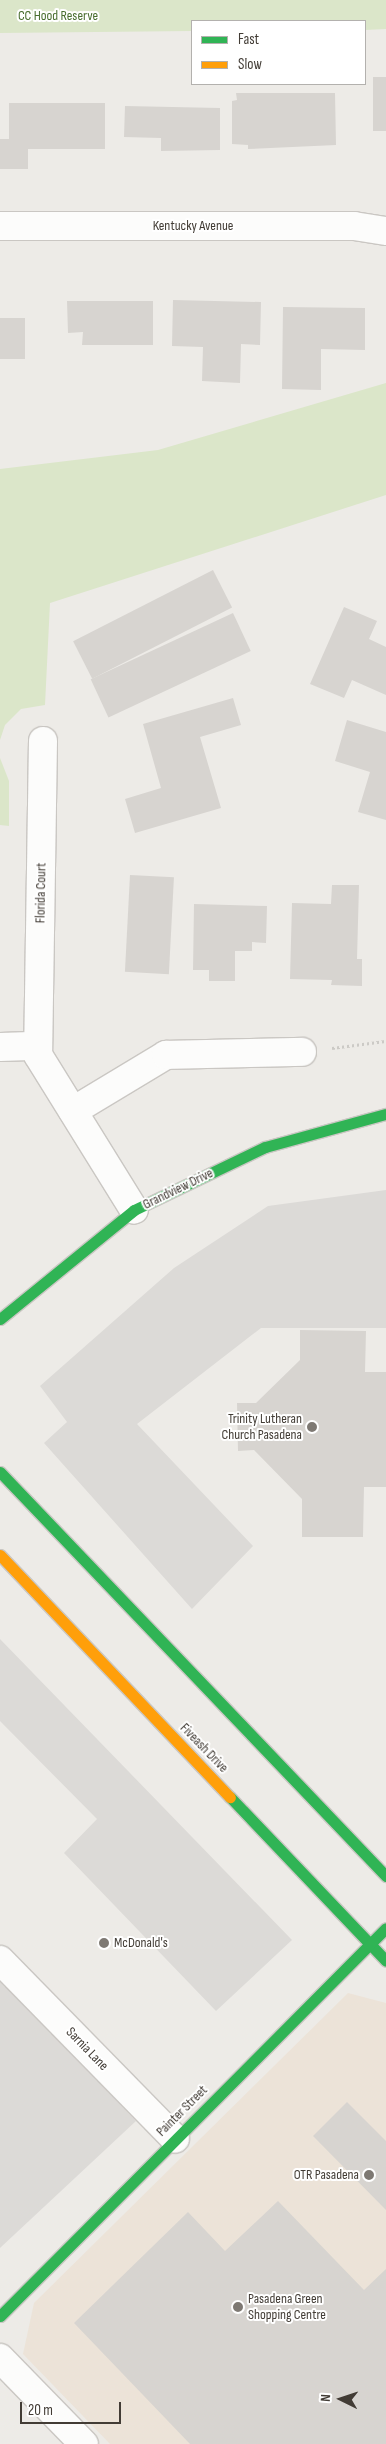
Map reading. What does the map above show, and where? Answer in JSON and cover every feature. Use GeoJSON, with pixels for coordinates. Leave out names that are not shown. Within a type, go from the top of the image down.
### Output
{"type":"FeatureCollection","features":[{"type":"Feature","properties":{"kind":"main road","name":"Grandview Drive"},"geometry":{"type":"LineString","coordinates":[[0,1319],[134,1210],[265,1147],[386,1114]]}},
{"type":"Feature","properties":{"kind":"main road"},"geometry":{"type":"LineString","coordinates":[[10,1294],[38,1288]]}},
{"type":"Feature","properties":{"kind":"main road"},"geometry":{"type":"LineString","coordinates":[[0,1472],[386,1876]]}},
{"type":"Feature","properties":{"kind":"main road","name":"Fiveash Drive"},"geometry":{"type":"LineString","coordinates":[[0,1555],[386,1961]]}},
{"type":"Feature","properties":{"kind":"main road","name":"Painter Street"},"geometry":{"type":"LineString","coordinates":[[0,2316],[386,1928]]}},
{"type":"Feature","properties":{"kind":"street","name":"Kentucky Avenue"},"geometry":{"type":"LineString","coordinates":[[0,226],[354,226],[386,231]]}},
{"type":"Feature","properties":{"kind":"street","name":"Florida Court"},"geometry":{"type":"LineString","coordinates":[[43,741],[38,1055],[134,1210]]}},
{"type":"Feature","properties":{"kind":"street"},"geometry":{"type":"LineString","coordinates":[[0,1047],[38,1046]]}},
{"type":"Feature","properties":{"kind":"street"},"geometry":{"type":"LineString","coordinates":[[73,1111],[166,1055],[302,1052]]}},
{"type":"Feature","properties":{"kind":"street","name":"Sarnia Lane"},"geometry":{"type":"LineString","coordinates":[[0,1960],[175,2139]]}},
{"type":"Feature","properties":{"kind":"street"},"geometry":{"type":"LineString","coordinates":[[0,2358],[84,2444]]}},
{"type":"Feature","properties":{"kind":"path"},"geometry":{"type":"LineString","coordinates":[[302,1052],[386,1041]]}},
{"type":"Feature","properties":{"kind":"shaded area"},"geometry":{"type":"Polygon","coordinates":[[[386,1190],[386,1328],[261,1328],[137,1424],[253,1546],[192,1609],[44,1443],[67,1422],[40,1386],[174,1268],[268,1206],[386,1190]]]}},
{"type":"Feature","properties":{"kind":"shaded area"},"geometry":{"type":"Polygon","coordinates":[[[0,1639],[292,1940],[216,2011],[64,1853],[97,1819],[0,1721],[0,1639]]]}},
{"type":"Feature","properties":{"kind":"shaded area"},"geometry":{"type":"Polygon","coordinates":[[[0,1980],[136,2121],[0,2248],[0,1980]]]}},
{"type":"Feature","properties":{"kind":"shaded area"},"geometry":{"type":"Polygon","coordinates":[[[348,1993],[386,2003],[386,2444],[110,2444],[23,2354],[34,2303],[348,1993]]]}},
{"type":"Feature","properties":{"kind":"green space","name":"CC Hood Reserve"},"geometry":{"type":"Polygon","coordinates":[[[0,0],[386,0],[386,29],[366,30],[366,20],[191,20],[191,31],[0,33],[0,0]]]}},
{"type":"Feature","properties":{"kind":"green space"},"geometry":{"type":"Polygon","coordinates":[[[386,383],[386,495],[50,603],[45,705],[21,709],[5,725],[0,740],[0,469],[158,450],[386,383]]]}},
{"type":"Feature","properties":{"kind":"green space"},"geometry":{"type":"Polygon","coordinates":[[[0,758],[9,781],[9,826],[0,825],[0,758]]]}},
{"type":"Feature","properties":{"kind":"building"},"geometry":{"type":"Polygon","coordinates":[[[373,77],[386,77],[386,131],[373,131],[373,77]]]}},
{"type":"Feature","properties":{"kind":"building"},"geometry":{"type":"Polygon","coordinates":[[[236,93],[335,93],[336,145],[248,149],[248,145],[232,144],[232,101],[237,100],[236,93]]]}},
{"type":"Feature","properties":{"kind":"building"},"geometry":{"type":"Polygon","coordinates":[[[9,103],[105,103],[105,149],[28,149],[28,169],[0,169],[0,139],[9,139],[9,103]]]}},
{"type":"Feature","properties":{"kind":"building"},"geometry":{"type":"Polygon","coordinates":[[[125,106],[220,108],[220,150],[161,151],[161,138],[124,137],[125,106]]]}},
{"type":"Feature","properties":{"kind":"building"},"geometry":{"type":"Polygon","coordinates":[[[173,300],[261,302],[260,345],[241,344],[240,383],[202,381],[203,347],[172,346],[173,300]]]}},
{"type":"Feature","properties":{"kind":"building"},"geometry":{"type":"Polygon","coordinates":[[[67,301],[153,301],[153,345],[82,345],[83,332],[68,333],[67,301]]]}},
{"type":"Feature","properties":{"kind":"building"},"geometry":{"type":"Polygon","coordinates":[[[283,307],[365,308],[365,350],[321,349],[321,390],[282,389],[283,307]]]}},
{"type":"Feature","properties":{"kind":"building"},"geometry":{"type":"Polygon","coordinates":[[[0,318],[25,318],[25,359],[0,359],[0,318]]]}},
{"type":"Feature","properties":{"kind":"building"},"geometry":{"type":"Polygon","coordinates":[[[213,570],[232,607],[92,679],[73,641],[213,570]]]}},
{"type":"Feature","properties":{"kind":"building"},"geometry":{"type":"Polygon","coordinates":[[[344,607],[377,621],[369,639],[386,647],[386,695],[352,680],[344,698],[310,684],[344,607]]]}},
{"type":"Feature","properties":{"kind":"building"},"geometry":{"type":"Polygon","coordinates":[[[233,613],[251,651],[108,717],[91,679],[233,613]]]}},
{"type":"Feature","properties":{"kind":"building"},"geometry":{"type":"Polygon","coordinates":[[[233,698],[241,725],[200,737],[221,808],[135,833],[125,799],[161,788],[143,724],[233,698]]]}},
{"type":"Feature","properties":{"kind":"building"},"geometry":{"type":"Polygon","coordinates":[[[347,720],[386,732],[386,820],[358,812],[370,772],[335,761],[347,720]]]}},
{"type":"Feature","properties":{"kind":"building"},"geometry":{"type":"Polygon","coordinates":[[[130,875],[174,877],[169,974],[125,972],[130,875]]]}},
{"type":"Feature","properties":{"kind":"building"},"geometry":{"type":"Polygon","coordinates":[[[332,885],[359,885],[357,959],[362,959],[362,986],[331,985],[332,980],[290,979],[292,903],[331,904],[332,885]]]}},
{"type":"Feature","properties":{"kind":"building"},"geometry":{"type":"Polygon","coordinates":[[[194,904],[267,906],[266,943],[252,942],[252,951],[235,951],[235,981],[209,981],[209,970],[193,970],[194,904]]]}},
{"type":"Feature","properties":{"kind":"building","name":"Trinity Lutheran Church Pasadena"},"geometry":{"type":"Polygon","coordinates":[[[300,1330],[366,1331],[365,1372],[386,1372],[386,1487],[364,1487],[363,1537],[302,1537],[302,1499],[254,1450],[238,1451],[237,1403],[256,1403],[300,1360],[300,1330]]]}},
{"type":"Feature","properties":{"kind":"building","name":"OTR Pasadena"},"geometry":{"type":"Polygon","coordinates":[[[347,2102],[386,2141],[386,2210],[313,2136],[347,2102]]]}},
{"type":"Feature","properties":{"kind":"building","name":"Pasadena Green Shopping Centre"},"geometry":{"type":"Polygon","coordinates":[[[278,2201],[364,2290],[386,2269],[386,2444],[190,2444],[74,2323],[188,2212],[225,2251],[278,2201]]]}},
{"type":"Feature","properties":{"kind":"traffic: fast"},"geometry":{"type":"LineString","coordinates":[[0,1319],[134,1210],[265,1147],[386,1114]]}},
{"type":"Feature","properties":{"kind":"traffic: fast"},"geometry":{"type":"LineString","coordinates":[[0,1472],[386,1876]]}},
{"type":"Feature","properties":{"kind":"traffic: fast"},"geometry":{"type":"LineString","coordinates":[[230,1797],[386,1961]]}},
{"type":"Feature","properties":{"kind":"traffic: fast"},"geometry":{"type":"LineString","coordinates":[[0,2316],[386,1928]]}},
{"type":"Feature","properties":{"kind":"traffic: slow"},"geometry":{"type":"LineString","coordinates":[[0,1555],[230,1797]]}},
{"type":"Feature","properties":{"kind":"place","name":"Trinity Lutheran Church Pasadena"},"geometry":{"type":"Point","coordinates":[312,1427]}},
{"type":"Feature","properties":{"kind":"place","name":"McDonald's"},"geometry":{"type":"Point","coordinates":[104,1943]}},
{"type":"Feature","properties":{"kind":"place","name":"OTR Pasadena"},"geometry":{"type":"Point","coordinates":[369,2175]}},
{"type":"Feature","properties":{"kind":"place","name":"Pasadena Green Shopping Centre"},"geometry":{"type":"Point","coordinates":[238,2307]}}]}
